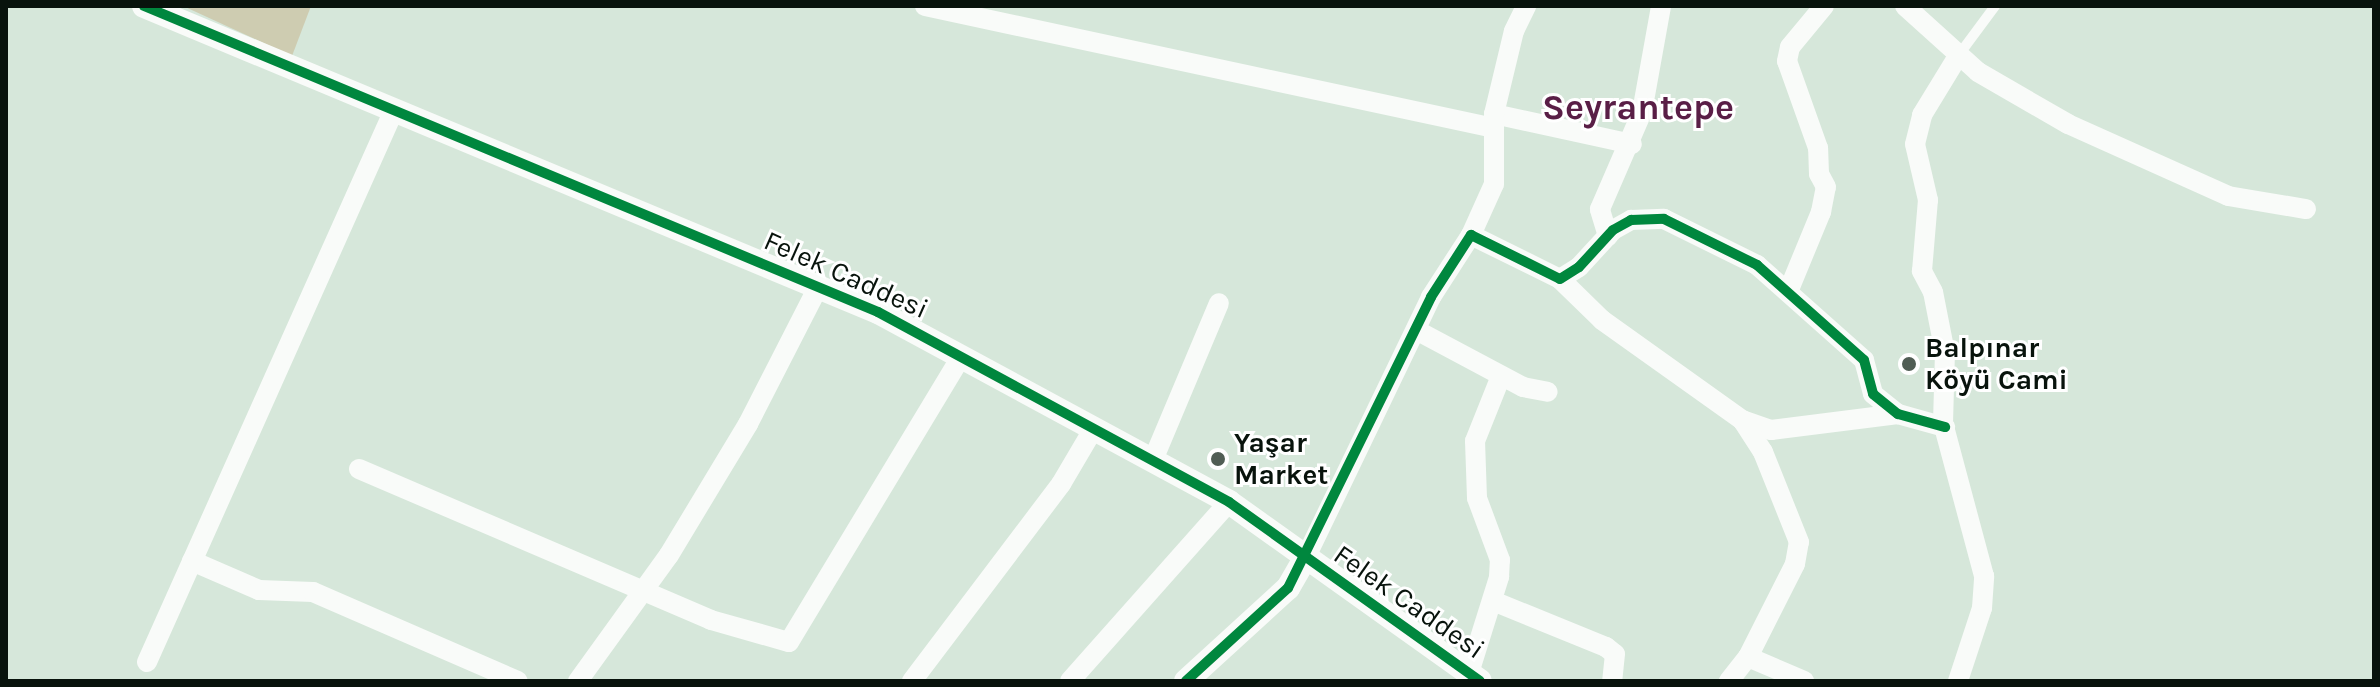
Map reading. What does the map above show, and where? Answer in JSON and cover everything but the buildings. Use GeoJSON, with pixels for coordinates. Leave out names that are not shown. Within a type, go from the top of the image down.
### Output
{"type":"FeatureCollection","features":[{"type":"Feature","properties":{"kind":"street","name":"Felek Caddesi"},"geometry":{"type":"LineString","coordinates":[[144,6],[547,177],[819,285],[961,357],[1229,502],[1475,677]]}},
{"type":"Feature","properties":{"kind":"street"},"geometry":{"type":"LineString","coordinates":[[925,6],[1494,121],[1632,144]]}},
{"type":"Feature","properties":{"kind":"street"},"geometry":{"type":"LineString","coordinates":[[1186,681],[1288,588],[1416,330],[1471,235],[1494,184],[1494,121],[1514,31],[1526,6]]}},
{"type":"Feature","properties":{"kind":"street"},"geometry":{"type":"LineString","coordinates":[[1608,236],[1600,209],[1632,144],[1661,6]]}},
{"type":"Feature","properties":{"kind":"street"},"geometry":{"type":"LineString","coordinates":[[1788,292],[1821,212],[1826,187],[1819,174],[1818,148],[1787,61],[1790,47],[1824,6]]}},
{"type":"Feature","properties":{"kind":"street"},"geometry":{"type":"LineString","coordinates":[[1905,6],[1958,56],[2068,124],[2228,196],[2306,209]]}},
{"type":"Feature","properties":{"kind":"street"},"geometry":{"type":"LineString","coordinates":[[1958,56],[1922,115],[1915,144],[1928,200],[1922,271],[1933,292],[1945,353],[1940,396],[1945,427],[1984,576],[1982,608],[1958,681]]}},
{"type":"Feature","properties":{"kind":"street"},"geometry":{"type":"LineString","coordinates":[[147,662],[394,110]]}},
{"type":"Feature","properties":{"kind":"street"},"geometry":{"type":"LineString","coordinates":[[1560,279],[1579,267],[1608,236],[1631,220],[1664,219],[1757,265],[1864,360],[1873,394],[1898,414]]}},
{"type":"Feature","properties":{"kind":"street"},"geometry":{"type":"LineString","coordinates":[[1471,235],[1560,279],[1602,320],[1742,420],[1771,430],[1898,414],[1945,427]]}},
{"type":"Feature","properties":{"kind":"street"},"geometry":{"type":"LineString","coordinates":[[578,681],[645,588],[748,424],[819,285]]}},
{"type":"Feature","properties":{"kind":"street"},"geometry":{"type":"LineString","coordinates":[[1153,460],[1219,303]]}},
{"type":"Feature","properties":{"kind":"street"},"geometry":{"type":"LineString","coordinates":[[1416,330],[1501,376],[1548,392]]}},
{"type":"Feature","properties":{"kind":"street"},"geometry":{"type":"LineString","coordinates":[[359,469],[645,588],[711,620],[789,642],[961,357]]}},
{"type":"Feature","properties":{"kind":"street"},"geometry":{"type":"LineString","coordinates":[[1475,677],[1500,560],[1477,498],[1475,441],[1501,376]]}},
{"type":"Feature","properties":{"kind":"street"},"geometry":{"type":"LineString","coordinates":[[1729,681],[1748,657],[1795,564],[1799,542],[1763,452],[1742,420]]}},
{"type":"Feature","properties":{"kind":"street"},"geometry":{"type":"LineString","coordinates":[[912,681],[1061,484],[1094,428]]}},
{"type":"Feature","properties":{"kind":"street"},"geometry":{"type":"LineString","coordinates":[[1070,681],[1229,502]]}},
{"type":"Feature","properties":{"kind":"street"},"geometry":{"type":"LineString","coordinates":[[192,561],[259,590],[313,592],[518,681]]}},
{"type":"Feature","properties":{"kind":"street"},"geometry":{"type":"LineString","coordinates":[[1493,601],[1606,647],[1615,654],[1612,681]]}},
{"type":"Feature","properties":{"kind":"street"},"geometry":{"type":"LineString","coordinates":[[1748,657],[1804,681]]}},
{"type":"Feature","properties":{"kind":"lane"},"geometry":{"type":"LineString","coordinates":[[1958,56],[1995,6]]}},
{"type":"Feature","properties":{"kind":"shaded area"},"geometry":{"type":"Polygon","coordinates":[[[183,6],[311,6],[292,56],[183,6]]]}},
{"type":"Feature","properties":{"kind":"cycle path"},"geometry":{"type":"LineString","coordinates":[[144,6],[878,312],[1229,502],[1480,681]]}},
{"type":"Feature","properties":{"kind":"cycle path"},"geometry":{"type":"LineString","coordinates":[[1186,681],[1288,588],[1431,297],[1471,235],[1560,279],[1579,267],[1613,230],[1631,220],[1664,219],[1757,265],[1864,360],[1873,394],[1898,414],[1945,427]]}},
{"type":"Feature","properties":{"kind":"place","name":"Balpınar Köyü Cami"},"geometry":{"type":"Point","coordinates":[1909,364]}},
{"type":"Feature","properties":{"kind":"place","name":"Yaşar Market"},"geometry":{"type":"Point","coordinates":[1218,459]}},
{"type":"Feature","properties":{"kind":"district","name":"Seyrantepe"},"geometry":{"type":"Point","coordinates":[1638,108]}}]}
